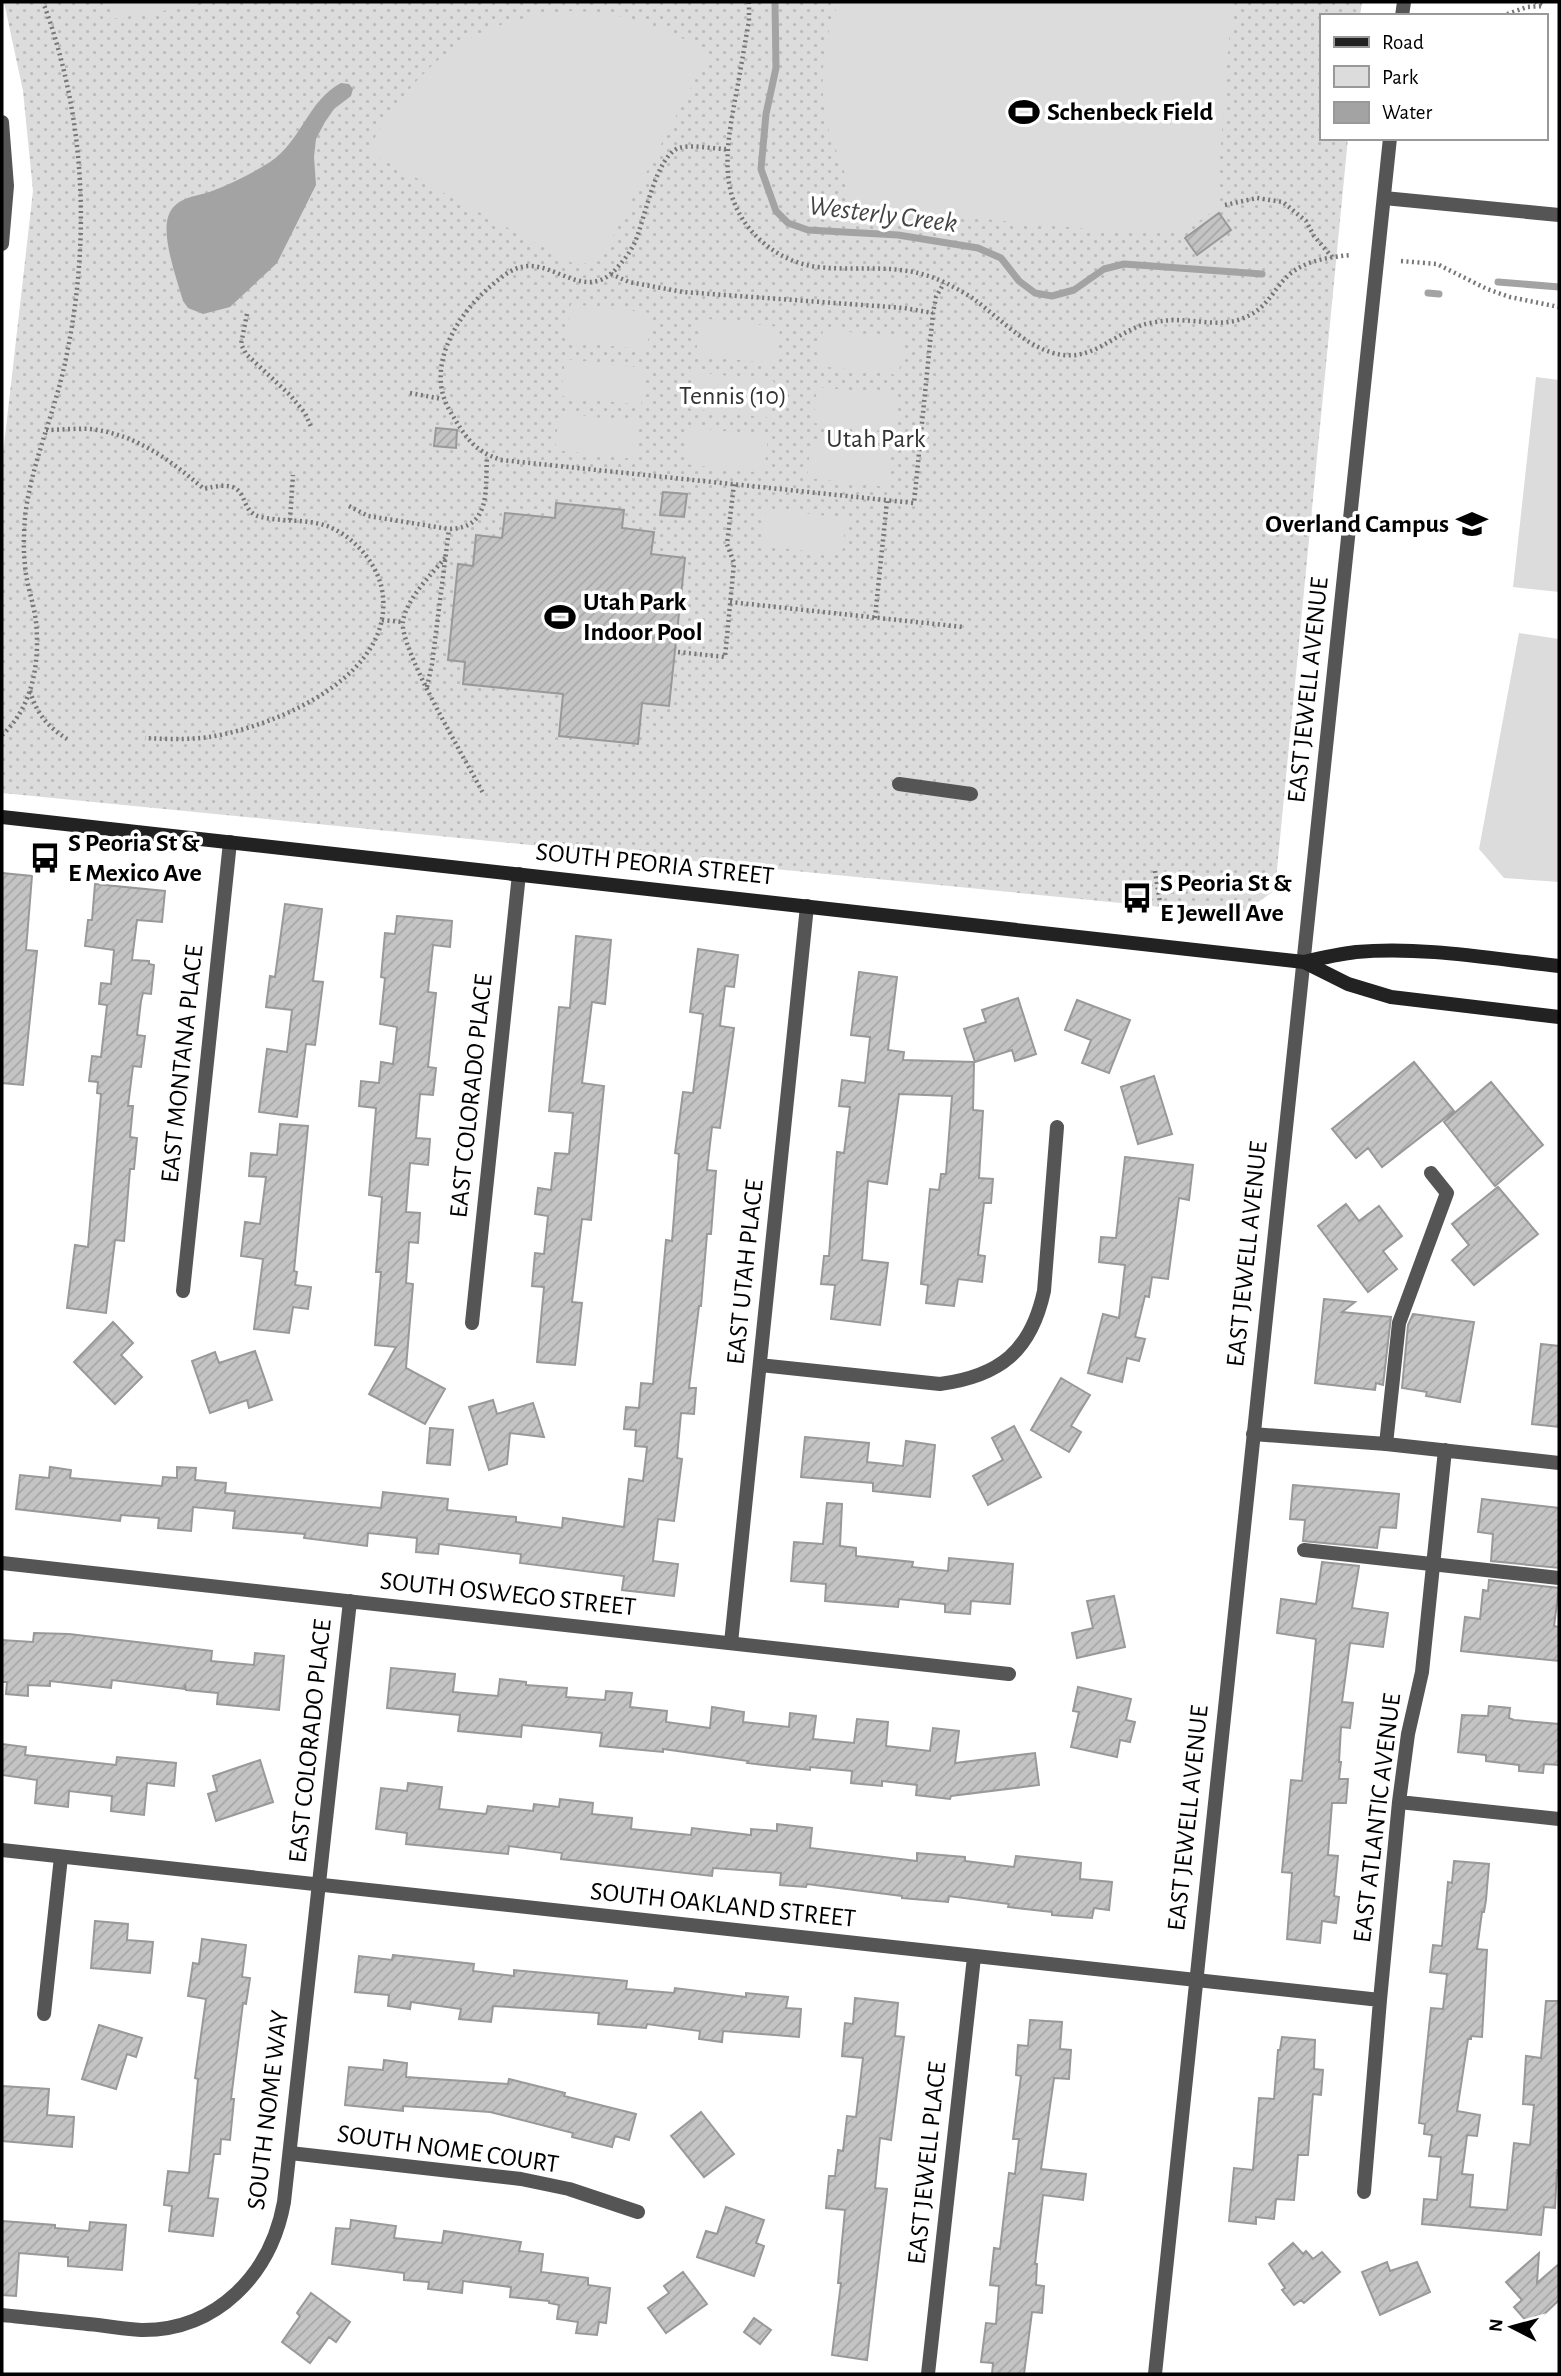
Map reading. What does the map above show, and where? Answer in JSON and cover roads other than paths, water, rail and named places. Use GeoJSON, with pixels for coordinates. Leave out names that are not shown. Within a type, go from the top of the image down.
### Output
{"type":"FeatureCollection","features":[{"type":"Feature","properties":{"kind":"main road","name":"SOUTH PEORIA STREET"},"geometry":{"type":"LineString","coordinates":[[2,817],[1304,962],[1352,953],[1383,951],[1559,966]]}},
{"type":"Feature","properties":{"kind":"main road","name":"SOUTH PEORIA STREET"},"geometry":{"type":"LineString","coordinates":[[1304,962],[1348,984],[1391,996],[1559,1017]]}},
{"type":"Feature","properties":{"kind":"street"},"geometry":{"type":"LineString","coordinates":[[2,122],[6,186],[2,244]]}},
{"type":"Feature","properties":{"kind":"street","name":"EAST JEWELL AVENUE"},"geometry":{"type":"LineString","coordinates":[[1154,2374],[1390,140]]}},
{"type":"Feature","properties":{"kind":"street"},"geometry":{"type":"LineString","coordinates":[[1384,198],[1559,215]]}},
{"type":"Feature","properties":{"kind":"street"},"geometry":{"type":"LineString","coordinates":[[899,784],[971,794]]}},
{"type":"Feature","properties":{"kind":"street","name":"EAST MONTANA PLACE"},"geometry":{"type":"LineString","coordinates":[[183,1291],[230,842]]}},
{"type":"Feature","properties":{"kind":"street","name":"EAST COLORADO PLACE"},"geometry":{"type":"LineString","coordinates":[[472,1323],[519,874]]}},
{"type":"Feature","properties":{"kind":"street","name":"EAST UTAH PLACE"},"geometry":{"type":"LineString","coordinates":[[731,1643],[807,906]]}},
{"type":"Feature","properties":{"kind":"street"},"geometry":{"type":"LineString","coordinates":[[760,1365],[940,1384],[967,1381],[992,1370],[1013,1354],[1027,1337],[1039,1313],[1044,1291],[1058,1127]]}},
{"type":"Feature","properties":{"kind":"street"},"geometry":{"type":"LineString","coordinates":[[1386,1444],[1399,1323],[1447,1193],[1432,1173]]}},
{"type":"Feature","properties":{"kind":"street"},"geometry":{"type":"LineString","coordinates":[[1252,1434],[1386,1444],[1559,1462]]}},
{"type":"Feature","properties":{"kind":"street","name":"EAST ATLANTIC AVENUE"},"geometry":{"type":"LineString","coordinates":[[1364,2192],[1399,1802],[1408,1734],[1422,1672],[1445,1450]]}},
{"type":"Feature","properties":{"kind":"street"},"geometry":{"type":"LineString","coordinates":[[1304,1550],[1559,1578]]}},
{"type":"Feature","properties":{"kind":"street","name":"SOUTH OSWEGO STREET"},"geometry":{"type":"LineString","coordinates":[[2,1563],[1009,1674]]}},
{"type":"Feature","properties":{"kind":"street","name":"EAST COLORADO PLACE"},"geometry":{"type":"LineString","coordinates":[[319,1885],[350,1601]]}},
{"type":"Feature","properties":{"kind":"street"},"geometry":{"type":"LineString","coordinates":[[1399,1802],[1559,1819]]}},
{"type":"Feature","properties":{"kind":"street","name":"SOUTH OAKLAND STREET"},"geometry":{"type":"LineString","coordinates":[[2,1850],[1195,1982],[1380,2000]]}},
{"type":"Feature","properties":{"kind":"street"},"geometry":{"type":"LineString","coordinates":[[44,2014],[61,1857]]}},
{"type":"Feature","properties":{"kind":"street","name":"SOUTH NOME WAY"},"geometry":{"type":"LineString","coordinates":[[2,2315],[142,2330],[172,2326],[213,2311],[238,2293],[257,2271],[273,2245],[282,2217],[319,1885]]}},
{"type":"Feature","properties":{"kind":"street","name":"EAST JEWELL PLACE"},"geometry":{"type":"LineString","coordinates":[[928,2374],[974,1957]]}},
{"type":"Feature","properties":{"kind":"street","name":"SOUTH NOME COURT"},"geometry":{"type":"LineString","coordinates":[[290,2153],[521,2179],[569,2189],[638,2212]]}},
{"type":"Feature","properties":{"kind":"water"},"geometry":{"type":"Polygon","coordinates":[[[341,83],[349,84],[353,89],[351,96],[334,109],[316,139],[316,185],[277,263],[230,307],[203,314],[188,308],[183,301],[168,243],[167,221],[170,212],[183,200],[227,185],[281,154],[320,100],[341,83]]]}},
{"type":"Feature","properties":{"kind":"waterway","name":"Westerly Creek"},"geometry":{"type":"LineString","coordinates":[[775,2],[776,68],[766,114],[761,169],[776,211],[788,223],[808,230],[898,235],[978,248],[1001,258],[1019,281],[1035,293],[1052,296],[1074,290],[1104,269],[1124,264],[1262,274]]}},
{"type":"Feature","properties":{"kind":"waterway","name":"Westerly Creek"},"geometry":{"type":"LineString","coordinates":[[1498,282],[1559,287]]}},
{"type":"Feature","properties":{"kind":"waterway","name":"Westerly Creek"},"geometry":{"type":"LineString","coordinates":[[1428,293],[1439,294]]}},
{"type":"Feature","properties":{"kind":"place","name":"Schenbeck Field"},"geometry":{"type":"Point","coordinates":[1024,112]}},
{"type":"Feature","properties":{"kind":"place","name":"Overland Campus"},"geometry":{"type":"Point","coordinates":[1472,524]}},
{"type":"Feature","properties":{"kind":"place","name":"Utah Park Indoor Pool"},"geometry":{"type":"Point","coordinates":[560,617]}},
{"type":"Feature","properties":{"kind":"place","name":"S Peoria St & E Mexico Ave"},"geometry":{"type":"Point","coordinates":[45,858]}},
{"type":"Feature","properties":{"kind":"place","name":"S Peoria St & E Jewell Ave"},"geometry":{"type":"Point","coordinates":[1137,898]}},
{"type":"Feature","properties":{"kind":"park label","name":"Tennis (10)"},"geometry":{"type":"Point","coordinates":[733,396]}},
{"type":"Feature","properties":{"kind":"park label","name":"Utah Park"},"geometry":{"type":"Point","coordinates":[876,439]}}]}
